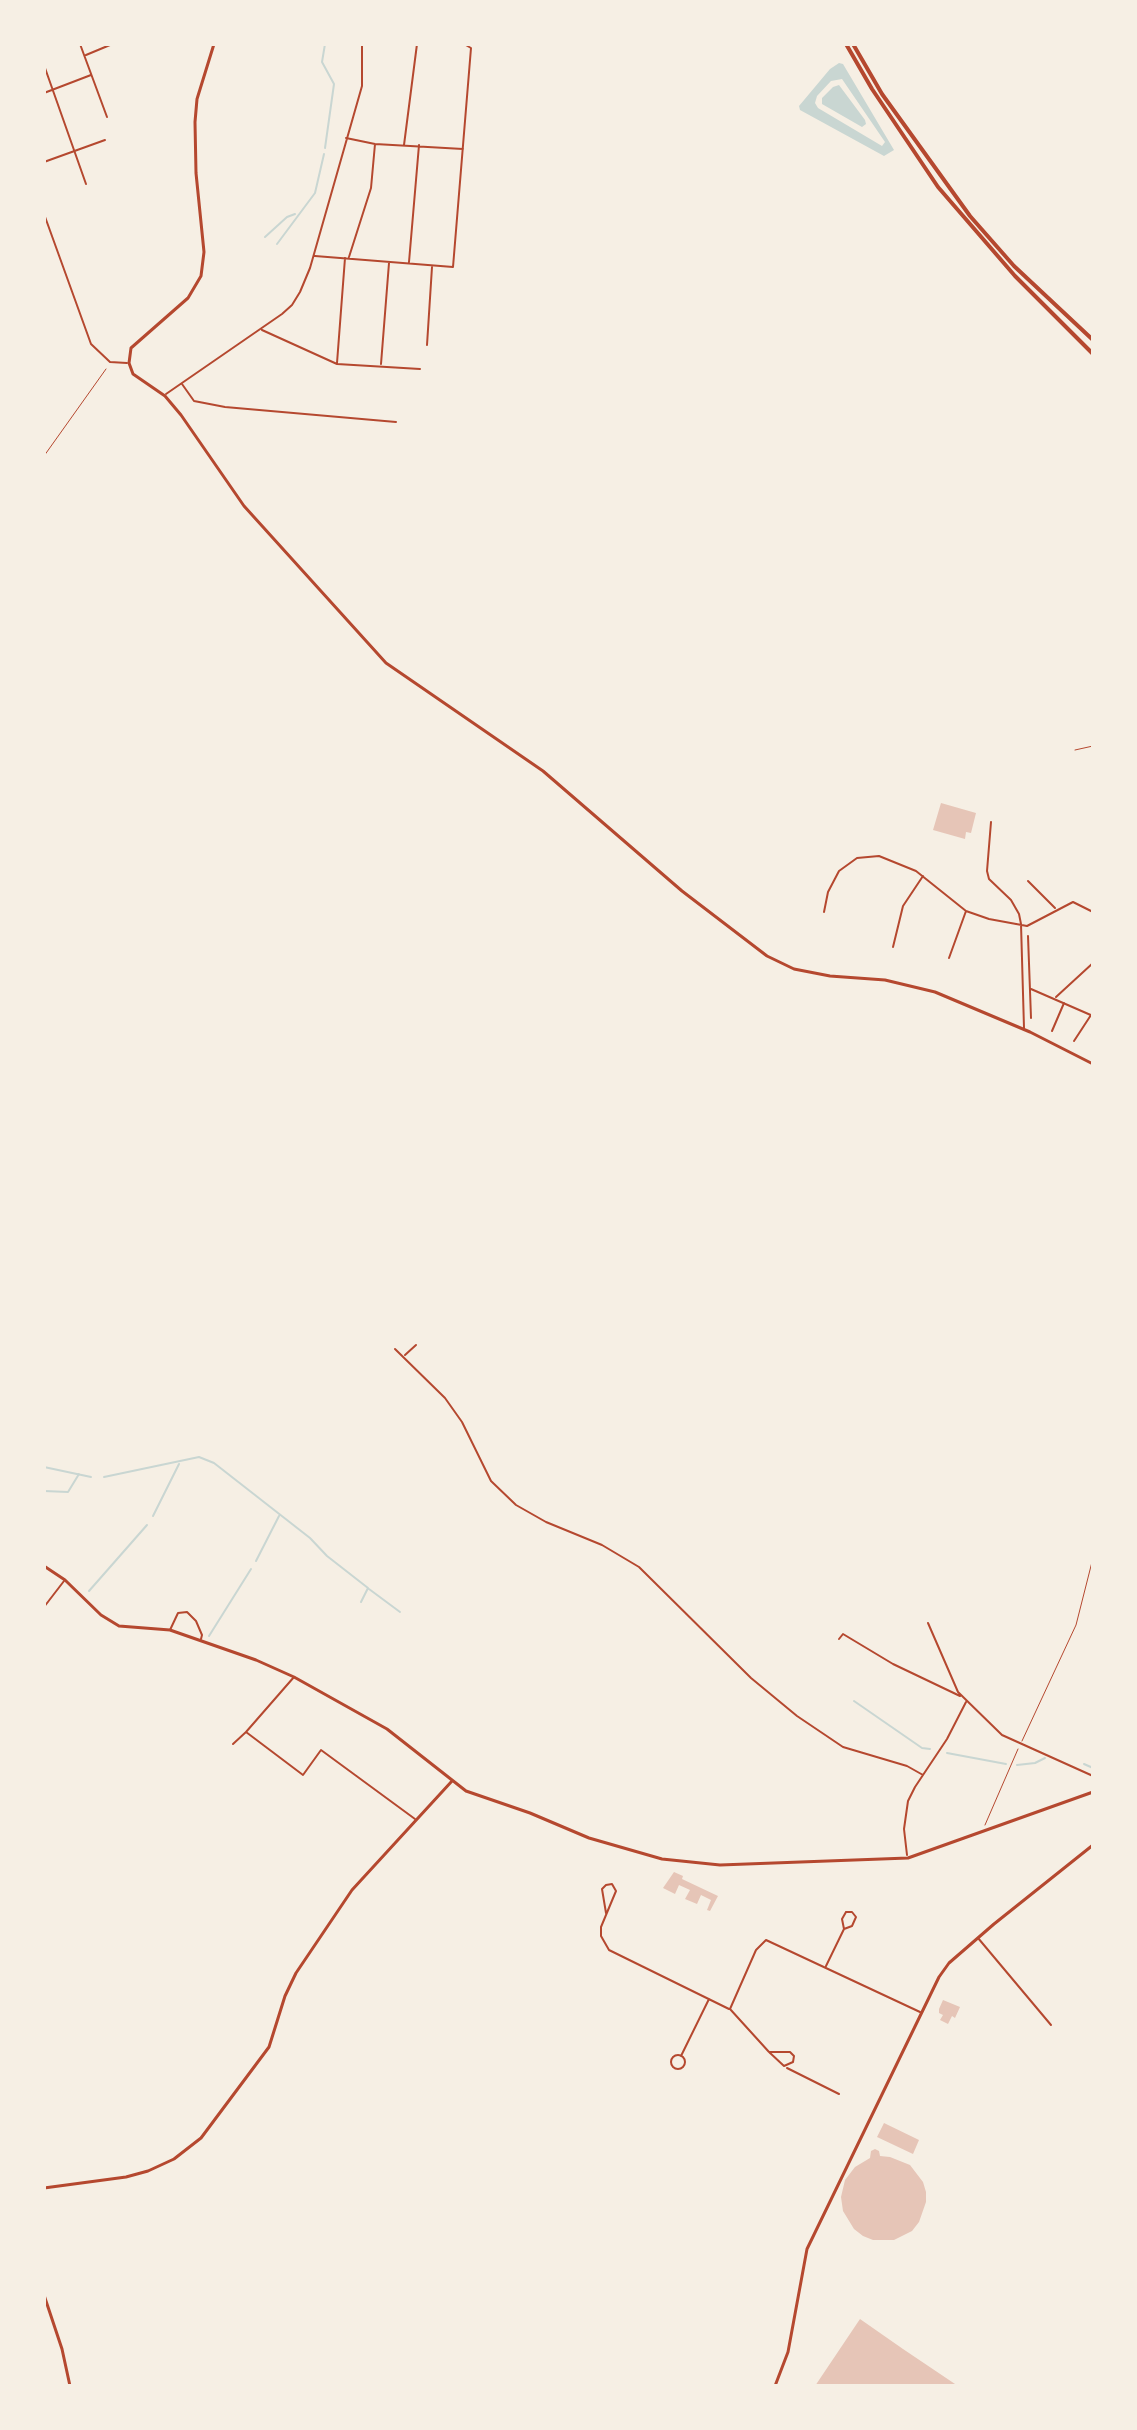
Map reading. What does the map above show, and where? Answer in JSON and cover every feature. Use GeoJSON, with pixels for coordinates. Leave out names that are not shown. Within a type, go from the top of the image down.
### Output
{"type":"FeatureCollection","features":[{"type":"Feature","properties":{"kind":"highway"},"geometry":{"type":"LineString","coordinates":[[846,44],[872,89],[938,187],[1015,276],[1093,354]]}},
{"type":"Feature","properties":{"kind":"highway"},"geometry":{"type":"LineString","coordinates":[[853,44],[882,94],[970,216],[1014,266],[1093,340]]}},
{"type":"Feature","properties":{"kind":"main road"},"geometry":{"type":"LineString","coordinates":[[214,44],[197,99],[195,122],[196,173],[204,252],[201,276],[188,298],[131,348],[129,363],[133,374],[165,396],[244,506],[386,663],[543,771],[682,891],[767,956],[794,969],[830,976],[885,980],[935,992],[1024,1029],[1093,1064]]}},
{"type":"Feature","properties":{"kind":"main road"},"geometry":{"type":"LineString","coordinates":[[44,1566],[119,1626],[170,1630],[294,1677],[387,1729],[466,1791],[589,1838],[662,1859],[707,1865],[908,1858],[1093,1792]]}},
{"type":"Feature","properties":{"kind":"main road"},"geometry":{"type":"LineString","coordinates":[[44,2188],[148,2171],[174,2159],[201,2138],[269,2047],[285,1996],[318,1939],[352,1890],[452,1781]]}},
{"type":"Feature","properties":{"kind":"main road"},"geometry":{"type":"LineString","coordinates":[[775,2386],[788,2352],[807,2249],[944,1970],[978,1938],[1093,1845]]}},
{"type":"Feature","properties":{"kind":"main road"},"geometry":{"type":"LineString","coordinates":[[44,2295],[62,2349],[70,2386]]}},
{"type":"Feature","properties":{"kind":"street"},"geometry":{"type":"LineString","coordinates":[[80,44],[107,117]]}},
{"type":"Feature","properties":{"kind":"street"},"geometry":{"type":"LineString","coordinates":[[165,396],[292,305],[306,280],[362,86],[362,44]]}},
{"type":"Feature","properties":{"kind":"street"},"geometry":{"type":"LineString","coordinates":[[404,145],[417,44]]}},
{"type":"Feature","properties":{"kind":"street"},"geometry":{"type":"LineString","coordinates":[[313,256],[453,267],[471,48],[464,44]]}},
{"type":"Feature","properties":{"kind":"street"},"geometry":{"type":"LineString","coordinates":[[85,55],[110,45]]}},
{"type":"Feature","properties":{"kind":"street"},"geometry":{"type":"LineString","coordinates":[[45,68],[86,184]]}},
{"type":"Feature","properties":{"kind":"street"},"geometry":{"type":"LineString","coordinates":[[44,93],[91,75]]}},
{"type":"Feature","properties":{"kind":"street"},"geometry":{"type":"LineString","coordinates":[[346,137],[375,144],[464,149]]}},
{"type":"Feature","properties":{"kind":"street"},"geometry":{"type":"LineString","coordinates":[[44,162],[105,140]]}},
{"type":"Feature","properties":{"kind":"street"},"geometry":{"type":"LineString","coordinates":[[337,364],[347,258],[371,188],[375,144]]}},
{"type":"Feature","properties":{"kind":"street"},"geometry":{"type":"LineString","coordinates":[[409,264],[419,145]]}},
{"type":"Feature","properties":{"kind":"street"},"geometry":{"type":"LineString","coordinates":[[44,214],[91,344],[110,362],[129,363]]}},
{"type":"Feature","properties":{"kind":"street"},"geometry":{"type":"LineString","coordinates":[[381,366],[389,262]]}},
{"type":"Feature","properties":{"kind":"street"},"geometry":{"type":"LineString","coordinates":[[427,345],[432,265]]}},
{"type":"Feature","properties":{"kind":"street"},"geometry":{"type":"LineString","coordinates":[[261,329],[337,364],[420,369]]}},
{"type":"Feature","properties":{"kind":"street"},"geometry":{"type":"LineString","coordinates":[[182,383],[194,401],[225,407],[396,422]]}},
{"type":"Feature","properties":{"kind":"street"},"geometry":{"type":"LineString","coordinates":[[991,822],[989,879],[1011,900],[1021,924],[1024,1029]]}},
{"type":"Feature","properties":{"kind":"street"},"geometry":{"type":"LineString","coordinates":[[824,912],[834,878],[857,858],[879,856],[892,859],[923,876],[966,911],[989,919],[1027,926],[1073,902],[1093,912]]}},
{"type":"Feature","properties":{"kind":"street"},"geometry":{"type":"LineString","coordinates":[[893,947],[903,906],[923,876]]}},
{"type":"Feature","properties":{"kind":"street"},"geometry":{"type":"LineString","coordinates":[[1028,881],[1055,909]]}},
{"type":"Feature","properties":{"kind":"street"},"geometry":{"type":"LineString","coordinates":[[949,958],[966,911]]}},
{"type":"Feature","properties":{"kind":"street"},"geometry":{"type":"LineString","coordinates":[[1028,936],[1031,1018]]}},
{"type":"Feature","properties":{"kind":"street"},"geometry":{"type":"LineString","coordinates":[[1055,998],[1093,963]]}},
{"type":"Feature","properties":{"kind":"street"},"geometry":{"type":"LineString","coordinates":[[1030,988],[1092,1015],[1074,1041]]}},
{"type":"Feature","properties":{"kind":"street"},"geometry":{"type":"LineString","coordinates":[[1052,1031],[1064,1002]]}},
{"type":"Feature","properties":{"kind":"street"},"geometry":{"type":"LineString","coordinates":[[403,1356],[416,1345]]}},
{"type":"Feature","properties":{"kind":"street"},"geometry":{"type":"LineString","coordinates":[[395,1349],[445,1398],[462,1422],[491,1481],[516,1505],[602,1545],[639,1567],[730,1659],[807,1723],[843,1747],[907,1766],[923,1775]]}},
{"type":"Feature","properties":{"kind":"street"},"geometry":{"type":"LineString","coordinates":[[44,1607],[65,1580]]}},
{"type":"Feature","properties":{"kind":"street"},"geometry":{"type":"LineString","coordinates":[[170,1630],[178,1613],[187,1612],[196,1621],[202,1635],[200,1640]]}},
{"type":"Feature","properties":{"kind":"street"},"geometry":{"type":"LineString","coordinates":[[928,1623],[961,1695],[1002,1735],[1093,1776]]}},
{"type":"Feature","properties":{"kind":"street"},"geometry":{"type":"LineString","coordinates":[[839,1639],[843,1634],[893,1664],[955,1695],[961,1695]]}},
{"type":"Feature","properties":{"kind":"street"},"geometry":{"type":"LineString","coordinates":[[233,1744],[294,1677]]}},
{"type":"Feature","properties":{"kind":"street"},"geometry":{"type":"LineString","coordinates":[[908,1858],[904,1838],[906,1809],[966,1701]]}},
{"type":"Feature","properties":{"kind":"street"},"geometry":{"type":"LineString","coordinates":[[246,1732],[303,1775],[321,1750],[416,1820]]}},
{"type":"Feature","properties":{"kind":"street"},"geometry":{"type":"LineString","coordinates":[[606,1913],[602,1889],[612,1884],[616,1891],[606,1913],[601,1936],[609,1950],[730,2009],[784,2066],[839,2094]]}},
{"type":"Feature","properties":{"kind":"street"},"geometry":{"type":"LineString","coordinates":[[825,1967],[844,1929]]}},
{"type":"Feature","properties":{"kind":"street"},"geometry":{"type":"LineString","coordinates":[[978,1938],[1051,2025]]}},
{"type":"Feature","properties":{"kind":"street"},"geometry":{"type":"LineString","coordinates":[[730,2009],[756,1950],[766,1940],[922,2012]]}},
{"type":"Feature","properties":{"kind":"street"},"geometry":{"type":"LineString","coordinates":[[681,2056],[709,1999]]}},
{"type":"Feature","properties":{"kind":"street"},"geometry":{"type":"LineString","coordinates":[[769,2052],[790,2052],[794,2056],[793,2062],[784,2066]]}},
{"type":"Feature","properties":{"kind":"lane"},"geometry":{"type":"LineString","coordinates":[[1021,1745],[1076,1625],[1093,1558]]}},
{"type":"Feature","properties":{"kind":"path"},"geometry":{"type":"LineString","coordinates":[[44,456],[106,369]]}},
{"type":"Feature","properties":{"kind":"path"},"geometry":{"type":"LineString","coordinates":[[1075,750],[1093,746]]}},
{"type":"Feature","properties":{"kind":"path"},"geometry":{"type":"LineString","coordinates":[[985,1828],[1021,1745]]}},
{"type":"Feature","properties":{"kind":"shaded area"},"geometry":{"type":"Polygon","coordinates":[[[843,64],[894,150],[884,156],[800,110],[799,106],[830,69],[843,64]],[[842,79],[831,81],[817,96],[815,103],[818,108],[882,146],[885,142],[842,79]]]}},
{"type":"Feature","properties":{"kind":"shaded area"},"geometry":{"type":"Polygon","coordinates":[[[839,85],[865,120],[866,124],[862,127],[822,104],[822,98],[839,85]]]}},
{"type":"Feature","properties":{"kind":"building"},"geometry":{"type":"Polygon","coordinates":[[[941,803],[976,813],[971,833],[966,832],[965,839],[933,830],[941,803]]]}},
{"type":"Feature","properties":{"kind":"building"},"geometry":{"type":"Polygon","coordinates":[[[674,1872],[718,1896],[710,1911],[707,1910],[711,1900],[701,1895],[697,1904],[685,1899],[690,1890],[679,1885],[675,1894],[663,1888],[674,1872]]]}},
{"type":"Feature","properties":{"kind":"building"},"geometry":{"type":"Polygon","coordinates":[[[943,2000],[960,2007],[948,2024],[940,2020],[943,2015],[939,2009],[943,2000]]]}},
{"type":"Feature","properties":{"kind":"building"},"geometry":{"type":"Polygon","coordinates":[[[884,2123],[919,2140],[913,2154],[877,2137],[884,2123]]]}},
{"type":"Feature","properties":{"kind":"building"},"geometry":{"type":"Polygon","coordinates":[[[875,2149],[880,2156],[910,2165],[923,2182],[926,2192],[919,2222],[912,2231],[894,2240],[873,2240],[863,2236],[854,2229],[843,2211],[841,2197],[845,2180],[855,2167],[870,2158],[871,2151],[875,2149]]]}},
{"type":"Feature","properties":{"kind":"building"},"geometry":{"type":"Polygon","coordinates":[[[860,2319],[903,2349],[958,2386],[815,2386],[860,2319]]]}},
{"type":"Feature","properties":{"kind":"waterway"},"geometry":{"type":"LineString","coordinates":[[325,44],[322,62],[334,84],[325,148]]}},
{"type":"Feature","properties":{"kind":"waterway"},"geometry":{"type":"LineString","coordinates":[[277,244],[315,193],[324,154]]}},
{"type":"Feature","properties":{"kind":"waterway"},"geometry":{"type":"LineString","coordinates":[[265,237],[287,217],[295,214]]}},
{"type":"Feature","properties":{"kind":"waterway"},"geometry":{"type":"LineString","coordinates":[[104,1477],[199,1457],[214,1463],[368,1588],[361,1602]]}},
{"type":"Feature","properties":{"kind":"waterway"},"geometry":{"type":"LineString","coordinates":[[153,1516],[179,1464]]}},
{"type":"Feature","properties":{"kind":"waterway"},"geometry":{"type":"LineString","coordinates":[[44,1467],[91,1477]]}},
{"type":"Feature","properties":{"kind":"waterway"},"geometry":{"type":"LineString","coordinates":[[44,1491],[68,1492],[79,1474]]}},
{"type":"Feature","properties":{"kind":"waterway"},"geometry":{"type":"LineString","coordinates":[[256,1561],[279,1516]]}},
{"type":"Feature","properties":{"kind":"waterway"},"geometry":{"type":"LineString","coordinates":[[89,1591],[147,1525]]}},
{"type":"Feature","properties":{"kind":"waterway"},"geometry":{"type":"LineString","coordinates":[[209,1636],[251,1569]]}},
{"type":"Feature","properties":{"kind":"waterway"},"geometry":{"type":"LineString","coordinates":[[369,1589],[400,1612]]}},
{"type":"Feature","properties":{"kind":"waterway"},"geometry":{"type":"LineString","coordinates":[[854,1701],[922,1748],[930,1749]]}},
{"type":"Feature","properties":{"kind":"waterway"},"geometry":{"type":"LineString","coordinates":[[947,1753],[1006,1764]]}},
{"type":"Feature","properties":{"kind":"waterway"},"geometry":{"type":"LineString","coordinates":[[1017,1765],[1035,1763],[1045,1758]]}},
{"type":"Feature","properties":{"kind":"waterway"},"geometry":{"type":"LineString","coordinates":[[1084,1764],[1093,1768]]}}]}
